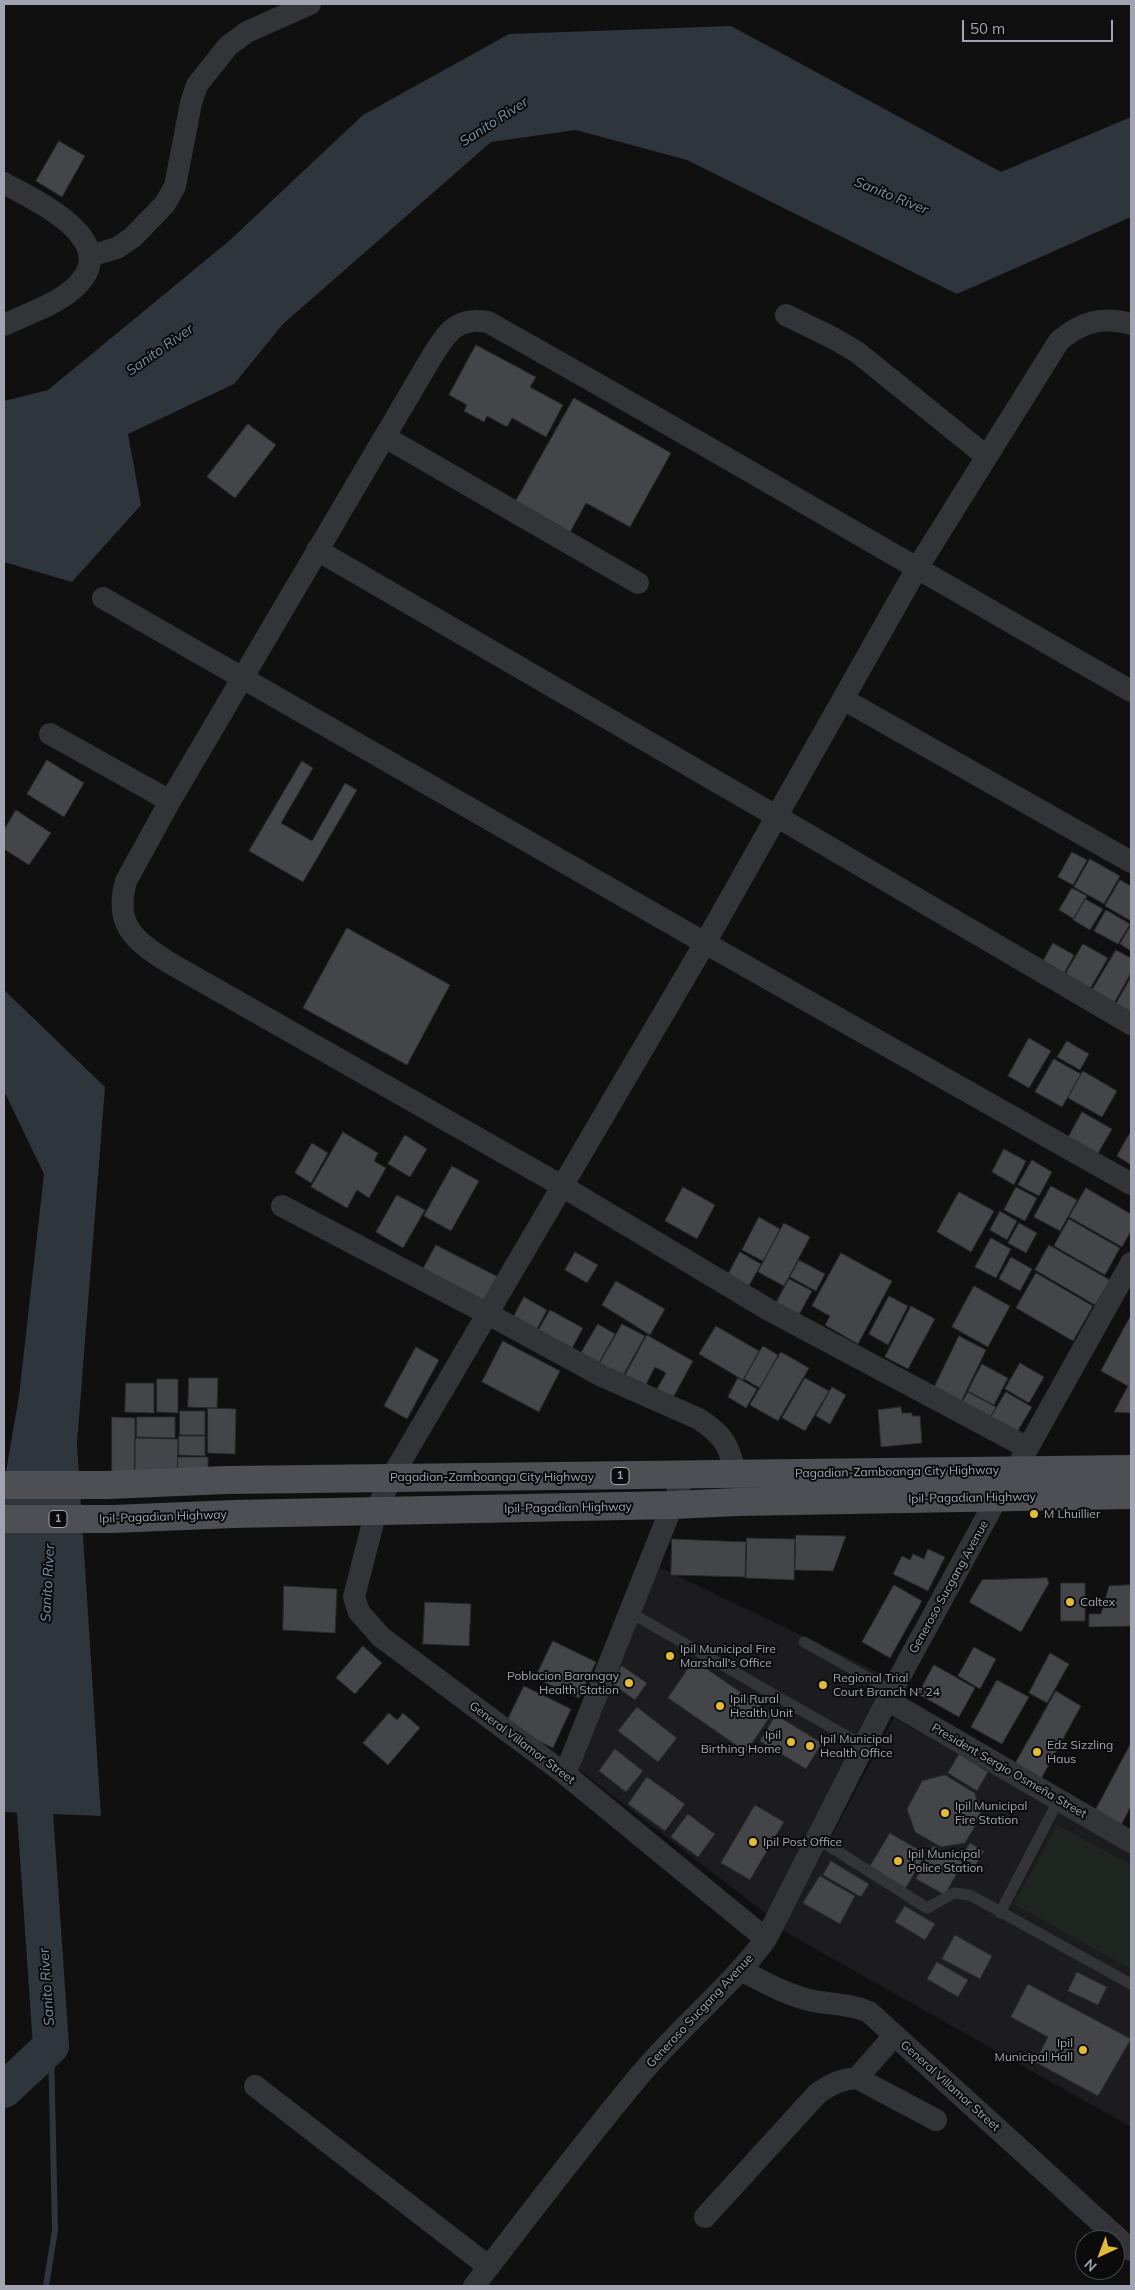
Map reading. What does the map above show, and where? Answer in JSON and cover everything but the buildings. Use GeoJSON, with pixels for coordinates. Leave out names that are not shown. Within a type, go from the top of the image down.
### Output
{"type":"FeatureCollection","features":[{"type":"Feature","properties":{"kind":"main road","name":"Pagadian-Zamboanga City Highway"},"geometry":{"type":"LineString","coordinates":[[4,1485],[108,1485],[226,1480],[736,1475],[1022,1459],[1063,1469],[1131,1469]]}},
{"type":"Feature","properties":{"kind":"main road","name":"Ipil-Pagadian Highway"},"geometry":{"type":"LineString","coordinates":[[4,1519],[113,1519],[747,1502],[1119,1495]]}},
{"type":"Feature","properties":{"kind":"street"},"geometry":{"type":"LineString","coordinates":[[90,256],[117,248],[133,237],[165,204],[176,186],[191,103],[197,85],[228,46],[247,32],[310,4]]}},
{"type":"Feature","properties":{"kind":"street"},"geometry":{"type":"LineString","coordinates":[[4,182],[49,209],[78,231],[87,243],[90,256],[87,270],[80,282],[71,291],[4,325]]}},
{"type":"Feature","properties":{"kind":"street"},"geometry":{"type":"LineString","coordinates":[[786,315],[857,352],[986,456]]}},
{"type":"Feature","properties":{"kind":"street"},"geometry":{"type":"LineString","coordinates":[[1131,691],[916,570],[646,411],[488,322],[474,320],[462,322],[451,330],[431,358],[170,801],[126,881],[121,909],[124,922],[135,936],[149,950],[168,962],[562,1186],[1022,1459],[1131,1263]]}},
{"type":"Feature","properties":{"kind":"street","name":"General Villamor Street"},"geometry":{"type":"LineString","coordinates":[[766,1938],[565,1774],[369,1627],[359,1612],[354,1597],[376,1512],[391,1478],[705,944],[916,570],[1058,341],[1072,329],[1088,322],[1106,320],[1131,324]]}},
{"type":"Feature","properties":{"kind":"street"},"geometry":{"type":"LineString","coordinates":[[384,436],[638,583]]}},
{"type":"Feature","properties":{"kind":"street"},"geometry":{"type":"LineString","coordinates":[[317,550],[1131,1024]]}},
{"type":"Feature","properties":{"kind":"street"},"geometry":{"type":"LineString","coordinates":[[104,598],[705,944],[1131,1184]]}},
{"type":"Feature","properties":{"kind":"street"},"geometry":{"type":"LineString","coordinates":[[842,699],[1131,862]]}},
{"type":"Feature","properties":{"kind":"street"},"geometry":{"type":"LineString","coordinates":[[50,734],[170,801]]}},
{"type":"Feature","properties":{"kind":"street"},"geometry":{"type":"LineString","coordinates":[[282,1206],[488,1314],[604,1378],[699,1419],[712,1427],[730,1448],[736,1475]]}},
{"type":"Feature","properties":{"kind":"street"},"geometry":{"type":"LineString","coordinates":[[1063,1469],[1119,1495],[1131,1510]]}},
{"type":"Feature","properties":{"kind":"street"},"geometry":{"type":"LineString","coordinates":[[565,1774],[631,1614],[684,1476]]}},
{"type":"Feature","properties":{"kind":"street","name":"Generoso Sucgang Avenue"},"geometry":{"type":"LineString","coordinates":[[474,2286],[641,2074],[724,1986],[742,1971],[766,1938],[890,1695],[997,1498]]}},
{"type":"Feature","properties":{"kind":"street","name":"President Sergio Osmeña Street"},"geometry":{"type":"LineString","coordinates":[[890,1695],[1058,1801],[1131,1842]]}},
{"type":"Feature","properties":{"kind":"street","name":"General Villamor Street"},"geometry":{"type":"LineString","coordinates":[[742,1971],[773,1987],[807,1999],[855,2006],[869,2012],[1131,2250]]}},
{"type":"Feature","properties":{"kind":"street"},"geometry":{"type":"LineString","coordinates":[[858,2078],[894,2036]]}},
{"type":"Feature","properties":{"kind":"street"},"geometry":{"type":"LineString","coordinates":[[705,2217],[818,2094],[837,2081],[858,2078],[936,2120]]}},
{"type":"Feature","properties":{"kind":"street"},"geometry":{"type":"LineString","coordinates":[[255,2086],[489,2267]]}},
{"type":"Feature","properties":{"kind":"lane"},"geometry":{"type":"LineString","coordinates":[[631,1614],[864,1746]]}},
{"type":"Feature","properties":{"kind":"lane"},"geometry":{"type":"LineString","coordinates":[[804,1642],[890,1695]]}},
{"type":"Feature","properties":{"kind":"lane"},"geometry":{"type":"LineString","coordinates":[[1000,1912],[1058,1801]]}},
{"type":"Feature","properties":{"kind":"lane"},"geometry":{"type":"LineString","coordinates":[[818,1839],[927,1908],[946,1895],[970,1894],[1131,1984]]}},
{"type":"Feature","properties":{"kind":"shaded area"},"geometry":{"type":"Polygon","coordinates":[[[659,1567],[886,1676],[769,1916],[573,1765],[659,1567]]]}},
{"type":"Feature","properties":{"kind":"shaded area"},"geometry":{"type":"Polygon","coordinates":[[[894,1718],[1131,1852],[1131,2127],[782,1930],[894,1718]]]}},
{"type":"Feature","properties":{"kind":"shaded area"},"geometry":{"type":"Polygon","coordinates":[[[1057,1825],[1131,1865],[1131,1969],[1014,1904],[1057,1825]]]}},
{"type":"Feature","properties":{"kind":"water"},"geometry":{"type":"Polygon","coordinates":[[[731,26],[1001,172],[1131,117],[1131,217],[957,294],[687,160],[576,130],[491,142],[283,324],[234,384],[128,434],[141,505],[72,582],[4,562],[4,401],[48,390],[229,241],[363,115],[509,34],[731,26]]]}},
{"type":"Feature","properties":{"kind":"water"},"geometry":{"type":"Polygon","coordinates":[[[4,990],[105,1087],[77,1443],[101,1816],[4,1812],[4,1483],[19,1396],[44,1174],[4,1091],[4,990]]]}},
{"type":"Feature","properties":{"kind":"waterway","name":"Sanito River"},"geometry":{"type":"LineString","coordinates":[[4,2090],[51,2046],[35,1813],[38,1763]]}},
{"type":"Feature","properties":{"kind":"waterway"},"geometry":{"type":"LineString","coordinates":[[46,2286],[55,2230],[51,2046]]}},
{"type":"Feature","properties":{"kind":"place","name":"M Lhuillier"},"geometry":{"type":"Point","coordinates":[1034,1514]}},
{"type":"Feature","properties":{"kind":"place","name":"Caltex"},"geometry":{"type":"Point","coordinates":[1070,1602]}},
{"type":"Feature","properties":{"kind":"place","name":"Ipil Municipal Fire Marshall's Office"},"geometry":{"type":"Point","coordinates":[670,1656]}},
{"type":"Feature","properties":{"kind":"place","name":"Poblacion Barangay Health Station"},"geometry":{"type":"Point","coordinates":[629,1683]}},
{"type":"Feature","properties":{"kind":"place","name":"Regional Trial Court Branch № 24"},"geometry":{"type":"Point","coordinates":[823,1685]}},
{"type":"Feature","properties":{"kind":"place","name":"Ipil Rural Health Unit"},"geometry":{"type":"Point","coordinates":[720,1706]}},
{"type":"Feature","properties":{"kind":"place","name":"Ipil Birthing Home"},"geometry":{"type":"Point","coordinates":[791,1742]}},
{"type":"Feature","properties":{"kind":"place","name":"Ipil Municipal Health Office"},"geometry":{"type":"Point","coordinates":[810,1746]}},
{"type":"Feature","properties":{"kind":"place","name":"Edz Sizzling Haus"},"geometry":{"type":"Point","coordinates":[1037,1752]}},
{"type":"Feature","properties":{"kind":"place","name":"Ipil Municipal Fire Station"},"geometry":{"type":"Point","coordinates":[945,1813]}},
{"type":"Feature","properties":{"kind":"place","name":"Ipil Post Office"},"geometry":{"type":"Point","coordinates":[753,1842]}},
{"type":"Feature","properties":{"kind":"place","name":"Ipil Municipal Police Station"},"geometry":{"type":"Point","coordinates":[898,1861]}},
{"type":"Feature","properties":{"kind":"place","name":"Ipil Municipal Hall"},"geometry":{"type":"Point","coordinates":[1083,2050]}}]}
